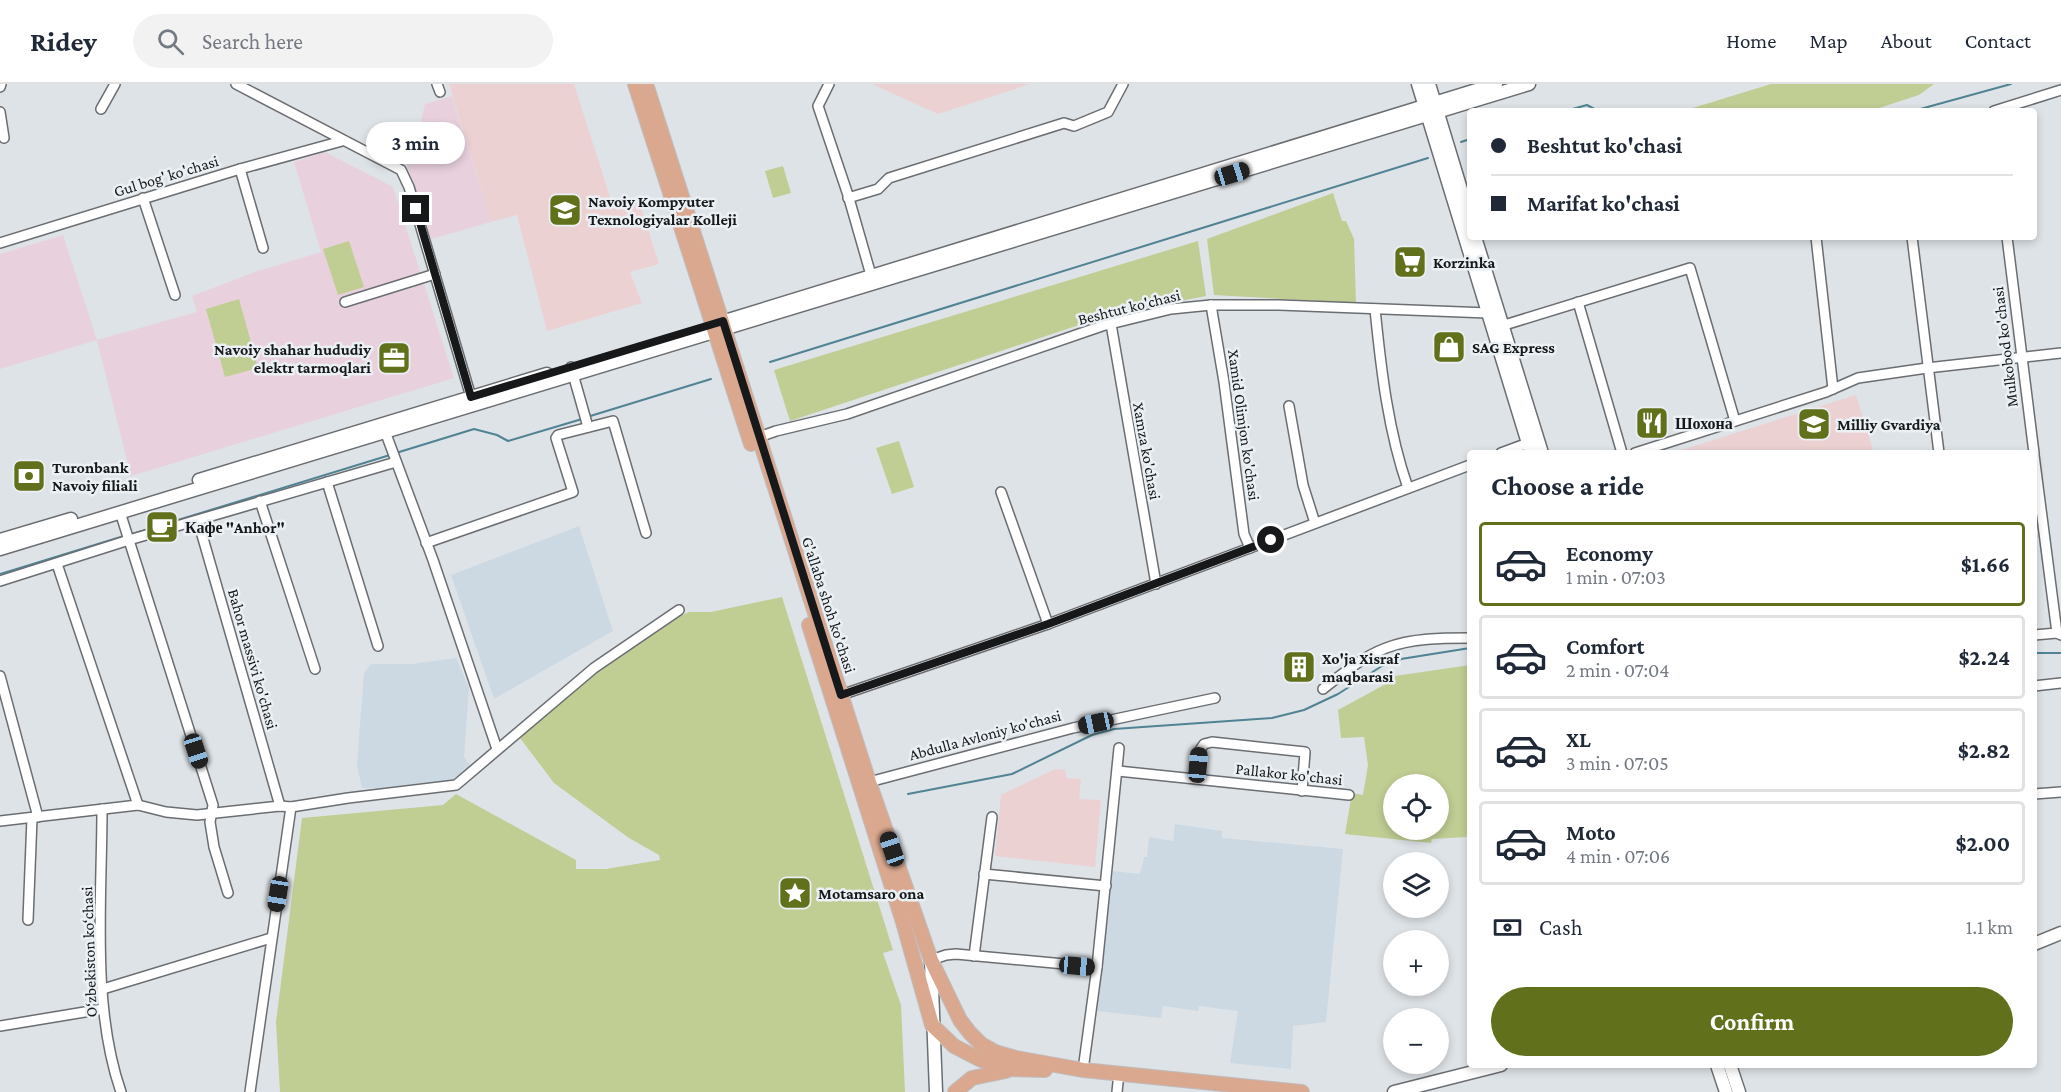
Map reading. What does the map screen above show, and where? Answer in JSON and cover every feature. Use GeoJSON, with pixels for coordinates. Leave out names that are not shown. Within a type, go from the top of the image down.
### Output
{"type":"FeatureCollection","features":[{"type":"Feature","properties":{"kind":"main road","name":"G'allaba shoh ko'chasi"},"geometry":{"type":"LineString","coordinates":[[635,84],[702,292],[720,327],[759,437],[869,782],[931,960],[932,1025]]}},
{"type":"Feature","properties":{"kind":"main road"},"geometry":{"type":"LineString","coordinates":[[646,84],[720,327]]}},
{"type":"Feature","properties":{"kind":"main road"},"geometry":{"type":"LineString","coordinates":[[1418,84],[1431,109],[1467,211]]}},
{"type":"Feature","properties":{"kind":"main road"},"geometry":{"type":"LineString","coordinates":[[1429,84],[1431,109],[1467,238]]}},
{"type":"Feature","properties":{"kind":"main road"},"geometry":{"type":"LineString","coordinates":[[1431,109],[1496,84]]}},
{"type":"Feature","properties":{"kind":"main road"},"geometry":{"type":"LineString","coordinates":[[1,543],[120,512],[572,371],[1431,109],[1529,84]]}},
{"type":"Feature","properties":{"kind":"main road"},"geometry":{"type":"LineString","coordinates":[[1468,240],[1488,313],[1498,327],[1541,450]]}},
{"type":"Feature","properties":{"kind":"main road"},"geometry":{"type":"LineString","coordinates":[[1476,240],[1529,448]]}},
{"type":"Feature","properties":{"kind":"main road","name":"G'allaba shoh ko'chasi"},"geometry":{"type":"LineString","coordinates":[[720,327],[932,1025]]}},
{"type":"Feature","properties":{"kind":"main road"},"geometry":{"type":"LineString","coordinates":[[1,543],[384,429],[471,397],[572,371]]}},
{"type":"Feature","properties":{"kind":"main road"},"geometry":{"type":"LineString","coordinates":[[2037,943],[2061,933]]}},
{"type":"Feature","properties":{"kind":"main road"},"geometry":{"type":"LineString","coordinates":[[931,960],[960,1020],[981,1044],[1006,1056],[1083,1070]]}},
{"type":"Feature","properties":{"kind":"main road"},"geometry":{"type":"LineString","coordinates":[[932,1025],[954,1046],[964,1052],[994,1065],[1019,1070]]}},
{"type":"Feature","properties":{"kind":"main road"},"geometry":{"type":"LineString","coordinates":[[932,1025],[936,1092]]}},
{"type":"Feature","properties":{"kind":"main road"},"geometry":{"type":"LineString","coordinates":[[1400,1091],[1489,1068]]}},
{"type":"Feature","properties":{"kind":"main road"},"geometry":{"type":"LineString","coordinates":[[1719,1068],[1726,1092]]}},
{"type":"Feature","properties":{"kind":"main road"},"geometry":{"type":"LineString","coordinates":[[1731,1068],[1739,1092]]}},
{"type":"Feature","properties":{"kind":"main road"},"geometry":{"type":"LineString","coordinates":[[955,1092],[965,1081],[979,1075],[1019,1070],[1083,1070],[1302,1092]]}},
{"type":"Feature","properties":{"kind":"street"},"geometry":{"type":"LineString","coordinates":[[101,109],[115,84]]}},
{"type":"Feature","properties":{"kind":"street"},"geometry":{"type":"LineString","coordinates":[[236,84],[400,170],[409,187],[471,397]]}},
{"type":"Feature","properties":{"kind":"street"},"geometry":{"type":"LineString","coordinates":[[829,84],[818,105],[872,280]]}},
{"type":"Feature","properties":{"kind":"street"},"geometry":{"type":"LineString","coordinates":[[848,198],[878,189],[889,178],[1065,123],[1074,126],[1107,112],[1123,84]]}},
{"type":"Feature","properties":{"kind":"street"},"geometry":{"type":"LineString","coordinates":[[2004,108],[2061,90]]}},
{"type":"Feature","properties":{"kind":"street"},"geometry":{"type":"LineString","coordinates":[[0,112],[4,138]]}},
{"type":"Feature","properties":{"kind":"street","name":"Gul bog' ko'chasi"},"geometry":{"type":"LineString","coordinates":[[0,243],[240,169],[342,141]]}},
{"type":"Feature","properties":{"kind":"street"},"geometry":{"type":"LineString","coordinates":[[240,169],[263,248]]}},
{"type":"Feature","properties":{"kind":"street"},"geometry":{"type":"LineString","coordinates":[[143,198],[175,295]]}},
{"type":"Feature","properties":{"kind":"street"},"geometry":{"type":"LineString","coordinates":[[1816,240],[1833,389]]}},
{"type":"Feature","properties":{"kind":"street"},"geometry":{"type":"LineString","coordinates":[[1912,240],[1939,450]]}},
{"type":"Feature","properties":{"kind":"street","name":"Mulkobod ko'chasi"},"geometry":{"type":"LineString","coordinates":[[2007,240],[2033,450]]}},
{"type":"Feature","properties":{"kind":"street"},"geometry":{"type":"LineString","coordinates":[[1498,327],[1690,268],[1735,421]]}},
{"type":"Feature","properties":{"kind":"street"},"geometry":{"type":"LineString","coordinates":[[345,302],[435,274]]}},
{"type":"Feature","properties":{"kind":"street"},"geometry":{"type":"LineString","coordinates":[[1578,302],[1621,450]]}},
{"type":"Feature","properties":{"kind":"street","name":"Beshtut ko'chasi"},"geometry":{"type":"LineString","coordinates":[[759,437],[847,414],[969,370],[1111,324],[1171,309],[1211,305],[1279,305],[1488,313]]}},
{"type":"Feature","properties":{"kind":"street","name":"Xamid Olimjon ko'chasi"},"geometry":{"type":"LineString","coordinates":[[1211,305],[1224,382],[1244,534],[1250,548]]}},
{"type":"Feature","properties":{"kind":"street"},"geometry":{"type":"LineString","coordinates":[[1375,309],[1387,403],[1399,461],[1408,488]]}},
{"type":"Feature","properties":{"kind":"street","name":"Xamza ko'chasi"},"geometry":{"type":"LineString","coordinates":[[1111,324],[1156,584]]}},
{"type":"Feature","properties":{"kind":"street"},"geometry":{"type":"LineString","coordinates":[[1644,450],[1833,389],[1858,378],[2021,356],[2061,353]]}},
{"type":"Feature","properties":{"kind":"street"},"geometry":{"type":"LineString","coordinates":[[572,371],[588,427]]}},
{"type":"Feature","properties":{"kind":"street"},"geometry":{"type":"LineString","coordinates":[[1289,406],[1303,485],[1315,523]]}},
{"type":"Feature","properties":{"kind":"street"},"geometry":{"type":"LineString","coordinates":[[426,543],[573,492],[556,438],[558,435],[613,422],[646,533]]}},
{"type":"Feature","properties":{"kind":"street"},"geometry":{"type":"LineString","coordinates":[[384,429],[497,749]]}},
{"type":"Feature","properties":{"kind":"street"},"geometry":{"type":"LineString","coordinates":[[0,581],[129,540],[396,462]]}},
{"type":"Feature","properties":{"kind":"street"},"geometry":{"type":"LineString","coordinates":[[841,695],[1048,624],[1467,466]]}},
{"type":"Feature","properties":{"kind":"street","name":"Mulkobod ko'chasi"},"geometry":{"type":"LineString","coordinates":[[2037,476],[2059,634]]}},
{"type":"Feature","properties":{"kind":"street"},"geometry":{"type":"LineString","coordinates":[[327,482],[378,646]]}},
{"type":"Feature","properties":{"kind":"street"},"geometry":{"type":"LineString","coordinates":[[1001,492],[1048,624]]}},
{"type":"Feature","properties":{"kind":"street"},"geometry":{"type":"LineString","coordinates":[[260,501],[315,669]]}},
{"type":"Feature","properties":{"kind":"street"},"geometry":{"type":"LineString","coordinates":[[120,512],[213,805],[210,822],[214,847],[228,893]]}},
{"type":"Feature","properties":{"kind":"street","name":"Bahor massivi ko'chasi"},"geometry":{"type":"LineString","coordinates":[[198,520],[280,806]]}},
{"type":"Feature","properties":{"kind":"street"},"geometry":{"type":"LineString","coordinates":[[57,564],[138,805]]}},
{"type":"Feature","properties":{"kind":"street"},"geometry":{"type":"LineString","coordinates":[[0,821],[138,805],[166,812],[212,814],[280,806],[291,807],[456,785],[594,668],[679,610]]}},
{"type":"Feature","properties":{"kind":"street"},"geometry":{"type":"LineString","coordinates":[[2037,635],[2059,634]]}},
{"type":"Feature","properties":{"kind":"street"},"geometry":{"type":"LineString","coordinates":[[1323,689],[1347,670],[1386,648],[1422,640],[1467,638]]}},
{"type":"Feature","properties":{"kind":"street"},"geometry":{"type":"LineString","coordinates":[[0,676],[35,818],[28,920]]}},
{"type":"Feature","properties":{"kind":"street"},"geometry":{"type":"LineString","coordinates":[[2037,686],[2061,683]]}},
{"type":"Feature","properties":{"kind":"street","name":"Abdulla Avloniy ko'chasi"},"geometry":{"type":"LineString","coordinates":[[869,782],[1073,728],[1215,698]]}},
{"type":"Feature","properties":{"kind":"street"},"geometry":{"type":"LineString","coordinates":[[1197,779],[1200,750],[1204,744],[1212,742],[1305,752],[1302,790]]}},
{"type":"Feature","properties":{"kind":"street"},"geometry":{"type":"LineString","coordinates":[[1083,1070],[1097,967],[1119,748]]}},
{"type":"Feature","properties":{"kind":"street","name":"Pallakor ko'chasi"},"geometry":{"type":"LineString","coordinates":[[1118,771],[1349,795]]}},
{"type":"Feature","properties":{"kind":"street"},"geometry":{"type":"LineString","coordinates":[[2037,794],[2061,792]]}},
{"type":"Feature","properties":{"kind":"street"},"geometry":{"type":"LineString","coordinates":[[250,1092],[291,807]]}},
{"type":"Feature","properties":{"kind":"street","name":"O‘zbekiston ko‘chasi"},"geometry":{"type":"LineString","coordinates":[[102,809],[100,923],[104,1009],[122,1092]]}},
{"type":"Feature","properties":{"kind":"street"},"geometry":{"type":"LineString","coordinates":[[975,956],[992,817]]}},
{"type":"Feature","properties":{"kind":"street"},"geometry":{"type":"LineString","coordinates":[[984,874],[1106,886]]}},
{"type":"Feature","properties":{"kind":"street"},"geometry":{"type":"LineString","coordinates":[[103,989],[271,938]]}},
{"type":"Feature","properties":{"kind":"street"},"geometry":{"type":"LineString","coordinates":[[931,960],[946,955],[975,956],[1097,967]]}},
{"type":"Feature","properties":{"kind":"street"},"geometry":{"type":"LineString","coordinates":[[0,1026],[104,1009]]}},
{"type":"Feature","properties":{"kind":"street"},"geometry":{"type":"LineString","coordinates":[[1117,1092],[1119,1073]]}},
{"type":"Feature","properties":{"kind":"shaded area","name":"Navoiy Kompyuter Texnologiyalar Kolleji"},"geometry":{"type":"Polygon","coordinates":[[[449,84],[574,84],[613,206],[638,198],[659,264],[630,272],[642,303],[547,331],[517,215],[491,222],[449,84]]]}},
{"type":"Feature","properties":{"kind":"shaded area"},"geometry":{"type":"Polygon","coordinates":[[[872,84],[1030,84],[938,114],[872,84]]]}},
{"type":"Feature","properties":{"kind":"shaded area"},"geometry":{"type":"Polygon","coordinates":[[[452,96],[491,222],[431,239],[406,162],[414,151],[425,104],[452,96]]]}},
{"type":"Feature","properties":{"kind":"shaded area"},"geometry":{"type":"Polygon","coordinates":[[[325,152],[393,187],[454,378],[131,476],[97,340],[197,312],[192,296],[255,272],[321,252],[294,162],[325,152]]]}},
{"type":"Feature","properties":{"kind":"shaded area"},"geometry":{"type":"Polygon","coordinates":[[[63,235],[97,340],[0,369],[0,254],[63,235]]]}},
{"type":"Feature","properties":{"kind":"shaded area","name":"Milliy Gvardiya"},"geometry":{"type":"Polygon","coordinates":[[[1856,395],[1873,450],[1682,450],[1856,395]]]}},
{"type":"Feature","properties":{"kind":"shaded area"},"geometry":{"type":"Polygon","coordinates":[[[579,526],[613,631],[494,699],[451,575],[579,526]]]}},
{"type":"Feature","properties":{"kind":"shaded area"},"geometry":{"type":"Polygon","coordinates":[[[456,658],[469,688],[464,757],[471,766],[453,779],[362,788],[357,765],[364,673],[371,664],[412,664],[456,658]]]}},
{"type":"Feature","properties":{"kind":"shaded area"},"geometry":{"type":"Polygon","coordinates":[[[1055,769],[1065,770],[1067,778],[1081,779],[1079,799],[1101,800],[1095,867],[995,856],[1001,795],[1055,769]]]}},
{"type":"Feature","properties":{"kind":"shaded area"},"geometry":{"type":"Polygon","coordinates":[[[1175,824],[1222,831],[1222,838],[1343,849],[1326,1022],[1293,1026],[1291,1069],[1230,1063],[1238,1011],[1199,1006],[1198,1011],[1163,1006],[1161,1018],[1096,1011],[1113,871],[1140,874],[1144,857],[1147,857],[1149,837],[1173,841],[1175,824]]]}},
{"type":"Feature","properties":{"kind":"green space"},"geometry":{"type":"Polygon","coordinates":[[[1771,84],[1934,84],[1919,95],[1879,108],[1693,108],[1771,84]]]}},
{"type":"Feature","properties":{"kind":"green space"},"geometry":{"type":"Polygon","coordinates":[[[783,166],[791,193],[773,198],[765,171],[783,166]]]}},
{"type":"Feature","properties":{"kind":"green space"},"geometry":{"type":"Polygon","coordinates":[[[1333,193],[1342,221],[1346,221],[1354,239],[1356,303],[1214,295],[1207,239],[1333,193]]]}},
{"type":"Feature","properties":{"kind":"green space"},"geometry":{"type":"Polygon","coordinates":[[[349,241],[364,287],[338,295],[323,249],[349,241]]]}},
{"type":"Feature","properties":{"kind":"green space"},"geometry":{"type":"Polygon","coordinates":[[[1198,241],[1206,296],[1112,314],[790,421],[774,370],[1198,241]]]}},
{"type":"Feature","properties":{"kind":"green space"},"geometry":{"type":"Polygon","coordinates":[[[239,299],[258,368],[225,377],[206,309],[239,299]]]}},
{"type":"Feature","properties":{"kind":"green space"},"geometry":{"type":"Polygon","coordinates":[[[899,441],[914,487],[892,494],[876,448],[899,441]]]}},
{"type":"Feature","properties":{"kind":"green space"},"geometry":{"type":"Polygon","coordinates":[[[782,597],[893,950],[883,953],[901,1005],[905,1092],[280,1092],[276,1022],[302,818],[443,805],[456,794],[576,860],[576,869],[606,869],[660,860],[659,855],[629,838],[554,783],[520,738],[601,666],[676,618],[689,612],[711,612],[782,597]]]}},
{"type":"Feature","properties":{"kind":"green space"},"geometry":{"type":"Polygon","coordinates":[[[1467,665],[1467,837],[1449,838],[1449,774],[1383,774],[1383,838],[1345,834],[1352,793],[1363,795],[1368,765],[1364,737],[1341,738],[1338,710],[1395,679],[1395,676],[1467,665]]]}},
{"type":"Feature","properties":{"kind":"green space"},"geometry":{"type":"Polygon","coordinates":[[[1402,840],[1432,840],[1431,843],[1402,840]]]}},
{"type":"Feature","properties":{"kind":"waterway"},"geometry":{"type":"LineString","coordinates":[[1924,108],[2011,84]]}},
{"type":"Feature","properties":{"kind":"waterway"},"geometry":{"type":"LineString","coordinates":[[1576,108],[1587,105],[1592,108]]}},
{"type":"Feature","properties":{"kind":"waterway"},"geometry":{"type":"LineString","coordinates":[[1461,142],[1467,140]]}},
{"type":"Feature","properties":{"kind":"waterway"},"geometry":{"type":"LineString","coordinates":[[770,362],[1428,158]]}},
{"type":"Feature","properties":{"kind":"waterway"},"geometry":{"type":"LineString","coordinates":[[587,417],[711,379]]}},
{"type":"Feature","properties":{"kind":"waterway"},"geometry":{"type":"LineString","coordinates":[[396,453],[474,429],[497,435],[508,441],[582,419]]}},
{"type":"Feature","properties":{"kind":"waterway"},"geometry":{"type":"LineString","coordinates":[[129,535],[390,455]]}},
{"type":"Feature","properties":{"kind":"waterway"},"geometry":{"type":"LineString","coordinates":[[0,574],[124,536]]}},
{"type":"Feature","properties":{"kind":"waterway"},"geometry":{"type":"LineString","coordinates":[[908,794],[1012,774],[1092,735],[1114,729],[1272,718],[1304,710],[1338,694],[1382,666],[1401,659],[1467,648]]}},
{"type":"Feature","properties":{"kind":"waterway"},"geometry":{"type":"LineString","coordinates":[[2037,653],[2061,653]]}},
{"type":"Feature","properties":{"kind":"place","name":"Navoiy Kompyuter Texnologiyalar Kolleji"},"geometry":{"type":"Point","coordinates":[565,210]}},
{"type":"Feature","properties":{"kind":"place","name":"Korzinka"},"geometry":{"type":"Point","coordinates":[1410,262]}},
{"type":"Feature","properties":{"kind":"place","name":"SAG Express"},"geometry":{"type":"Point","coordinates":[1449,347]}},
{"type":"Feature","properties":{"kind":"place","name":"Navoiy shahar hududiy elektr tarmoqlari"},"geometry":{"type":"Point","coordinates":[394,358]}},
{"type":"Feature","properties":{"kind":"place","name":"Шохона"},"geometry":{"type":"Point","coordinates":[1652,423]}},
{"type":"Feature","properties":{"kind":"place","name":"Milliy Gvardiya"},"geometry":{"type":"Point","coordinates":[1814,424]}},
{"type":"Feature","properties":{"kind":"place","name":"Turonbank Navoiy filiali"},"geometry":{"type":"Point","coordinates":[29,476]}},
{"type":"Feature","properties":{"kind":"place","name":"Кафе \"Anhor\""},"geometry":{"type":"Point","coordinates":[162,527]}},
{"type":"Feature","properties":{"kind":"place","name":"Xo'ja Xisraf maqbarasi"},"geometry":{"type":"Point","coordinates":[1299,667]}},
{"type":"Feature","properties":{"kind":"place","name":"Motamsaro ona"},"geometry":{"type":"Point","coordinates":[795,893]}},
{"type":"Feature","properties":{"kind":"route"},"geometry":{"type":"LineString","coordinates":[[416,209],[471,397],[723,321],[841,695],[1048,624],[1271,540]]}}]}
